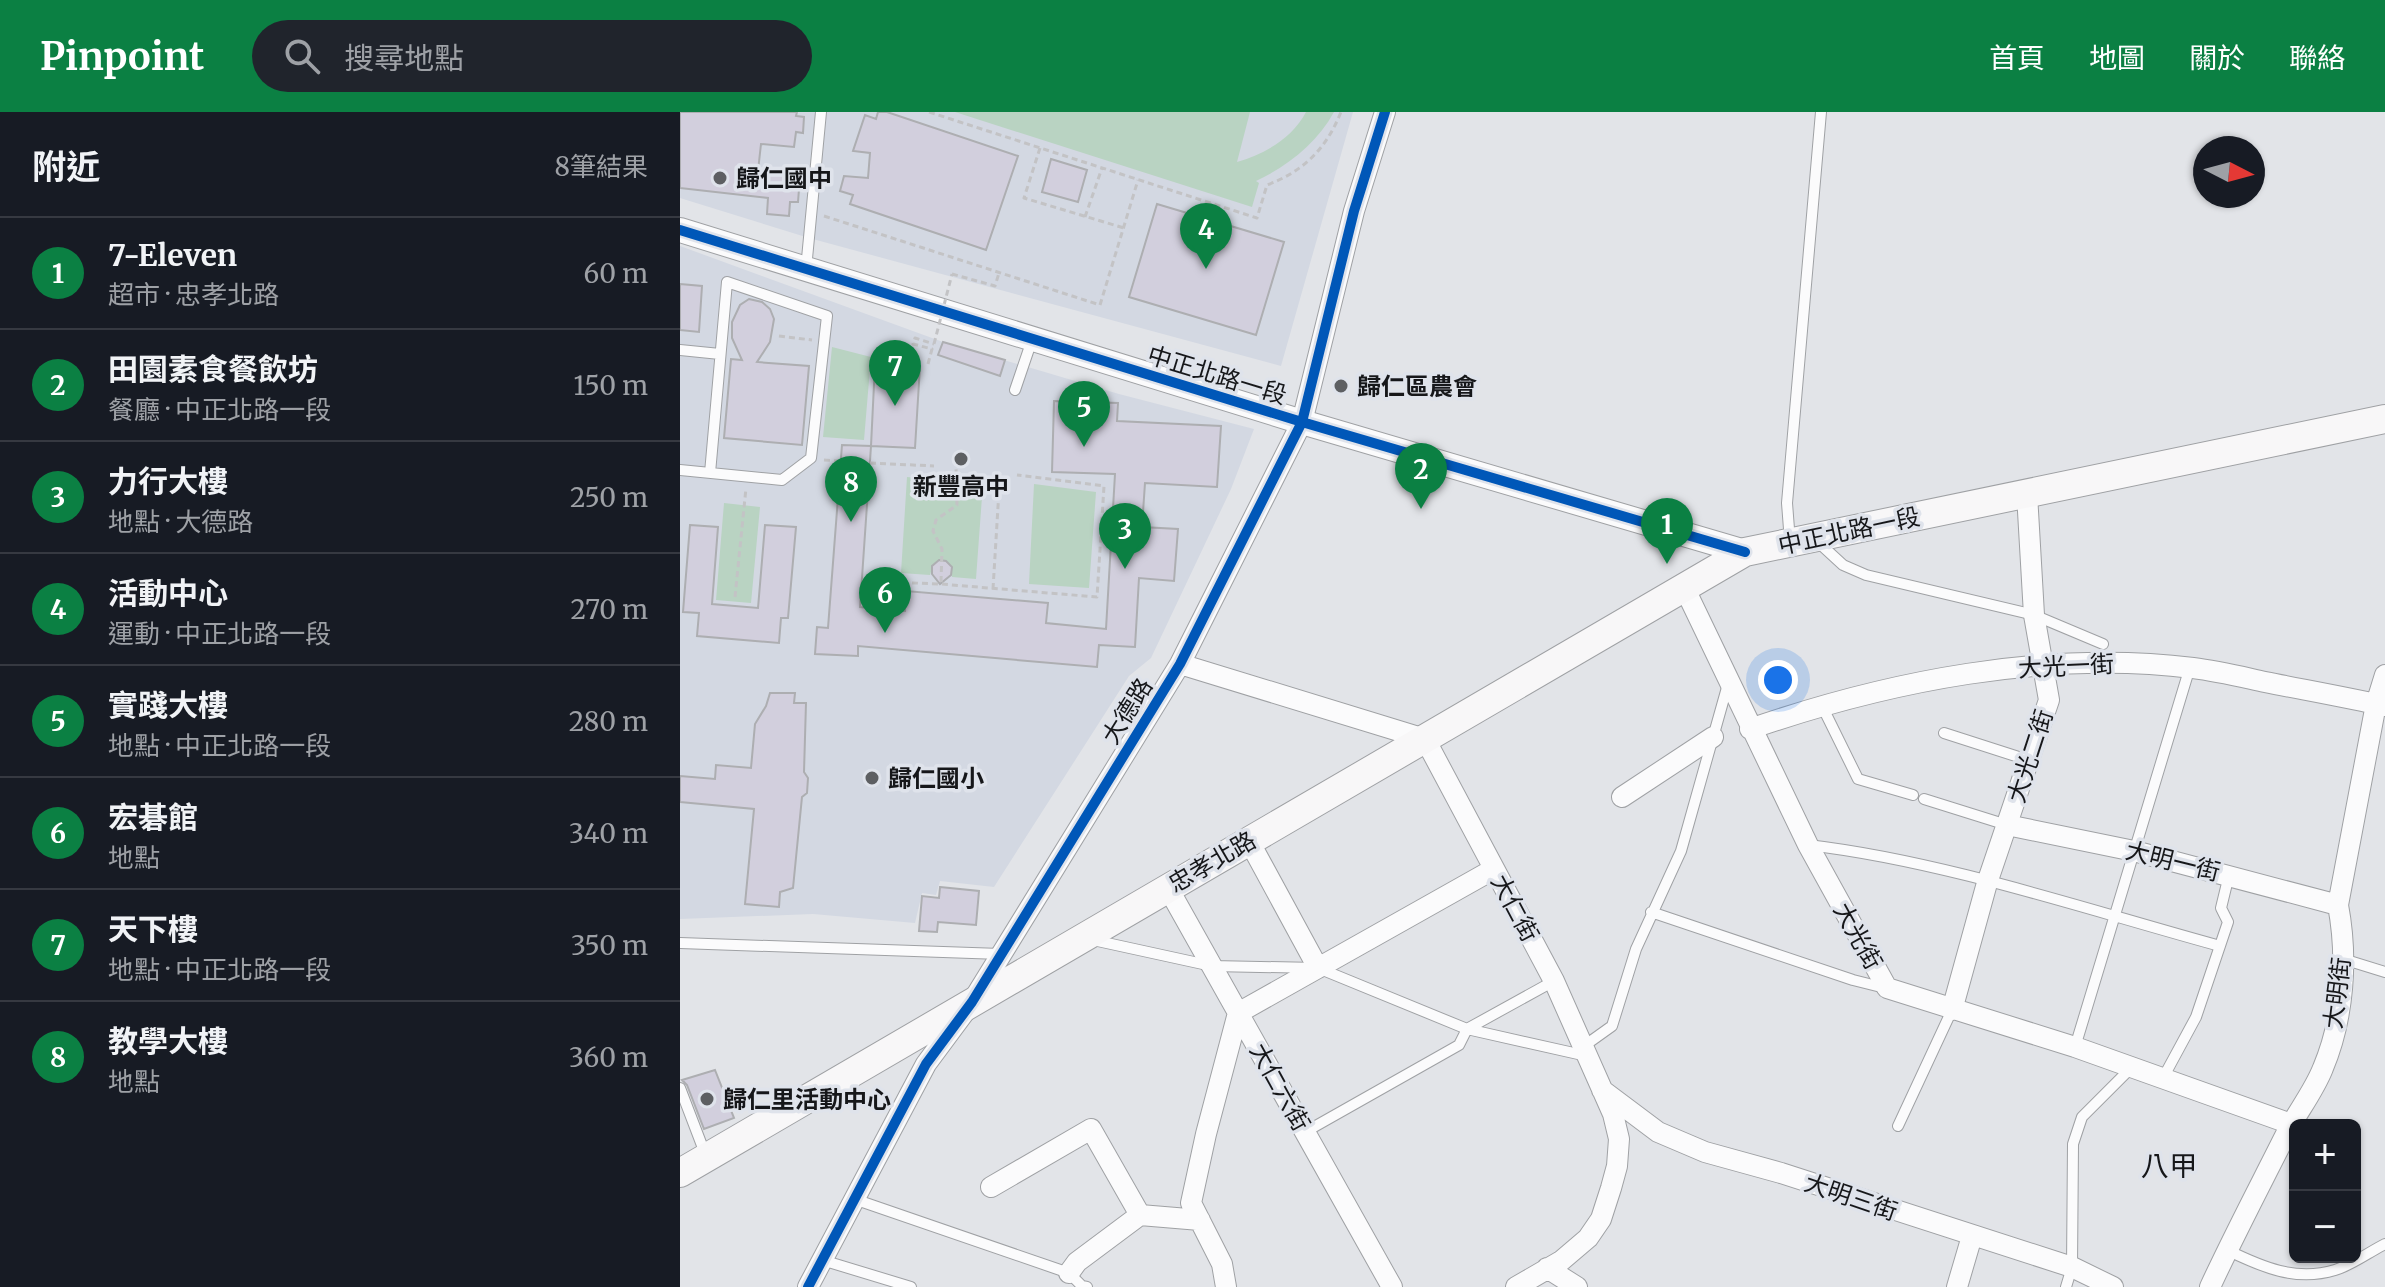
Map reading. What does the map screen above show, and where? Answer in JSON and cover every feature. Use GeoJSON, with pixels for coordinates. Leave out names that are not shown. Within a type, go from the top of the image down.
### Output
{"type":"FeatureCollection","features":[{"type":"Feature","properties":{"kind":"main road","name":"中正北路一段"},"geometry":{"type":"LineString","coordinates":[[1745,552],[2385,419]]}},
{"type":"Feature","properties":{"kind":"main road","name":"忠孝北路"},"geometry":{"type":"LineString","coordinates":[[680,1173],[1745,552]]}},
{"type":"Feature","properties":{"kind":"street","name":"大德路"},"geometry":{"type":"LineString","coordinates":[[808,1287],[926,1064],[972,1002],[1180,664],[1302,422],[1354,211],[1385,112]]}},
{"type":"Feature","properties":{"kind":"street","name":"中正北路一段"},"geometry":{"type":"LineString","coordinates":[[680,230],[1302,422],[1745,552]]}},
{"type":"Feature","properties":{"kind":"street","name":"大光二街"},"geometry":{"type":"LineString","coordinates":[[1952,1010],[1987,883],[2049,700],[2034,615],[2027,494]]}},
{"type":"Feature","properties":{"kind":"street","name":"大光街"},"geometry":{"type":"LineString","coordinates":[[1684,587],[1808,845],[1887,988],[2075,1047],[2289,1123]]}},
{"type":"Feature","properties":{"kind":"street","name":"大光一街"},"geometry":{"type":"LineString","coordinates":[[1750,729],[1821,704],[1984,671],[2044,664],[2122,662],[2190,667],[2380,705]]}},
{"type":"Feature","properties":{"kind":"street"},"geometry":{"type":"LineString","coordinates":[[1180,664],[1425,739]]}},
{"type":"Feature","properties":{"kind":"street","name":"大明街"},"geometry":{"type":"LineString","coordinates":[[2294,1119],[2323,1070],[2336,1026],[2343,959],[2343,928],[2338,905],[2385,675]]}},
{"type":"Feature","properties":{"kind":"street"},"geometry":{"type":"LineString","coordinates":[[1622,797],[1713,737]]}},
{"type":"Feature","properties":{"kind":"street","name":"大仁街"},"geometry":{"type":"LineString","coordinates":[[1425,739],[1554,981],[1613,1114],[1619,1139],[1611,1188],[1601,1219],[1588,1238],[1561,1261],[1516,1287]]}},
{"type":"Feature","properties":{"kind":"street","name":"大明一街"},"geometry":{"type":"LineString","coordinates":[[2007,825],[2134,851],[2338,905]]}},
{"type":"Feature","properties":{"kind":"street"},"geometry":{"type":"LineString","coordinates":[[1249,841],[1318,968]]}},
{"type":"Feature","properties":{"kind":"street"},"geometry":{"type":"LineString","coordinates":[[1226,1287],[1222,1264],[1191,1203],[1238,1013],[1494,869]]}},
{"type":"Feature","properties":{"kind":"street","name":"大仁六街"},"geometry":{"type":"LineString","coordinates":[[1168,888],[1392,1287]]}},
{"type":"Feature","properties":{"kind":"street","name":"大明三街"},"geometry":{"type":"LineString","coordinates":[[1600,1088],[1658,1132],[1705,1152],[1781,1173],[2072,1267],[2113,1287]]}},
{"type":"Feature","properties":{"kind":"street","name":"大明街"},"geometry":{"type":"LineString","coordinates":[[2210,1287],[2289,1128]]}},
{"type":"Feature","properties":{"kind":"street"},"geometry":{"type":"LineString","coordinates":[[991,1187],[1091,1129],[1140,1215]]}},
{"type":"Feature","properties":{"kind":"street"},"geometry":{"type":"LineString","coordinates":[[1069,1273],[1077,1262],[1140,1215],[1200,1220]]}},
{"type":"Feature","properties":{"kind":"street"},"geometry":{"type":"LineString","coordinates":[[1957,1287],[1972,1236]]}},
{"type":"Feature","properties":{"kind":"street"},"geometry":{"type":"LineString","coordinates":[[1547,1268],[1577,1287]]}},
{"type":"Feature","properties":{"kind":"lane"},"geometry":{"type":"LineString","coordinates":[[806,269],[821,112]]}},
{"type":"Feature","properties":{"kind":"lane"},"geometry":{"type":"LineString","coordinates":[[1821,112],[1787,503],[1803,542],[1866,575],[2034,615],[2103,644]]}},
{"type":"Feature","properties":{"kind":"lane"},"geometry":{"type":"LineString","coordinates":[[680,470],[747,477],[782,480],[811,458],[827,316],[727,282],[710,473]]}},
{"type":"Feature","properties":{"kind":"lane"},"geometry":{"type":"LineString","coordinates":[[1015,390],[1032,340]]}},
{"type":"Feature","properties":{"kind":"lane"},"geometry":{"type":"LineString","coordinates":[[680,350],[720,354]]}},
{"type":"Feature","properties":{"kind":"lane"},"geometry":{"type":"LineString","coordinates":[[2075,1047],[2190,667]]}},
{"type":"Feature","properties":{"kind":"lane"},"geometry":{"type":"LineString","coordinates":[[1085,938],[1212,966],[1318,968],[1467,1029],[1586,1051],[1612,1026],[1636,949],[1681,851],[1728,682]]}},
{"type":"Feature","properties":{"kind":"lane"},"geometry":{"type":"LineString","coordinates":[[1821,704],[1858,779],[1913,795]]}},
{"type":"Feature","properties":{"kind":"lane"},"geometry":{"type":"LineString","coordinates":[[1944,733],[2028,760]]}},
{"type":"Feature","properties":{"kind":"lane"},"geometry":{"type":"LineString","coordinates":[[1924,799],[2007,825]]}},
{"type":"Feature","properties":{"kind":"lane"},"geometry":{"type":"LineString","coordinates":[[1808,845],[1843,849],[1987,883],[2220,946]]}},
{"type":"Feature","properties":{"kind":"lane"},"geometry":{"type":"LineString","coordinates":[[2163,1078],[2196,1017],[2228,922],[2221,908],[2229,875]]}},
{"type":"Feature","properties":{"kind":"lane"},"geometry":{"type":"LineString","coordinates":[[1651,912],[1853,980],[1887,988]]}},
{"type":"Feature","properties":{"kind":"lane"},"geometry":{"type":"LineString","coordinates":[[680,955],[680,943],[1001,954]]}},
{"type":"Feature","properties":{"kind":"lane"},"geometry":{"type":"LineString","coordinates":[[2343,959],[2385,972]]}},
{"type":"Feature","properties":{"kind":"lane"},"geometry":{"type":"LineString","coordinates":[[1305,1132],[1459,1045],[1467,1029],[1554,981]]}},
{"type":"Feature","properties":{"kind":"lane"},"geometry":{"type":"LineString","coordinates":[[1898,1126],[1952,1010]]}},
{"type":"Feature","properties":{"kind":"lane"},"geometry":{"type":"LineString","coordinates":[[2066,1287],[2072,1267],[2073,1144],[2082,1117],[2131,1068]]}},
{"type":"Feature","properties":{"kind":"lane"},"geometry":{"type":"LineString","coordinates":[[680,1088],[706,1158]]}},
{"type":"Feature","properties":{"kind":"lane"},"geometry":{"type":"LineString","coordinates":[[854,1199],[1069,1273],[1087,1287]]}},
{"type":"Feature","properties":{"kind":"lane"},"geometry":{"type":"LineString","coordinates":[[2227,1250],[2261,1267],[2286,1274],[2304,1274],[2335,1270],[2385,1244]]}},
{"type":"Feature","properties":{"kind":"lane"},"geometry":{"type":"LineString","coordinates":[[822,1260],[911,1287]]}},
{"type":"Feature","properties":{"kind":"path"},"geometry":{"type":"LineString","coordinates":[[929,112],[1257,218],[1267,185],[1289,177],[1311,161],[1327,141],[1341,112]]}},
{"type":"Feature","properties":{"kind":"path"},"geometry":{"type":"LineString","coordinates":[[1040,148],[1024,198],[1124,228]]}},
{"type":"Feature","properties":{"kind":"path"},"geometry":{"type":"LineString","coordinates":[[1085,217],[1102,168]]}},
{"type":"Feature","properties":{"kind":"path"},"geometry":{"type":"LineString","coordinates":[[811,213],[1100,305],[1138,180]]}},
{"type":"Feature","properties":{"kind":"path"},"geometry":{"type":"LineString","coordinates":[[928,364],[932,349],[913,344],[915,338],[934,344],[952,274],[995,286],[999,273]]}},
{"type":"Feature","properties":{"kind":"path"},"geometry":{"type":"LineString","coordinates":[[779,336],[824,341]]}},
{"type":"Feature","properties":{"kind":"path"},"geometry":{"type":"LineString","coordinates":[[870,463],[934,466]]}},
{"type":"Feature","properties":{"kind":"path"},"geometry":{"type":"LineString","coordinates":[[941,584],[942,549],[933,531],[936,520],[957,505],[956,468]]}},
{"type":"Feature","properties":{"kind":"path"},"geometry":{"type":"LineString","coordinates":[[993,589],[1000,474]]}},
{"type":"Feature","properties":{"kind":"path"},"geometry":{"type":"LineString","coordinates":[[862,581],[1097,597],[1104,486],[1017,475]]}},
{"type":"Feature","properties":{"kind":"path"},"geometry":{"type":"LineString","coordinates":[[735,597],[747,477]]}},
{"type":"Feature","properties":{"kind":"shaded area"},"geometry":{"type":"Polygon","coordinates":[[[680,112],[1353,112],[1281,366],[809,238],[680,198],[680,112]]]}},
{"type":"Feature","properties":{"kind":"shaded area","name":"新豐高中"},"geometry":{"type":"Polygon","coordinates":[[[680,246],[943,342],[1119,394],[1254,429],[1231,489],[1151,658],[1129,676],[994,887],[940,881],[936,895],[922,893],[915,923],[813,914],[680,919],[680,246]]]}},
{"type":"Feature","properties":{"kind":"green space"},"geometry":{"type":"Polygon","coordinates":[[[955,112],[1250,112],[1237,162],[1257,155],[1285,138],[1306,112],[1334,112],[1319,134],[1301,152],[1256,181],[1259,183],[1252,207],[955,112]]]}},
{"type":"Feature","properties":{"kind":"green space"},"geometry":{"type":"Polygon","coordinates":[[[832,347],[871,357],[864,440],[823,437],[832,347]]]}},
{"type":"Feature","properties":{"kind":"green space"},"geometry":{"type":"Polygon","coordinates":[[[907,477],[983,483],[976,579],[952,577],[951,567],[946,561],[939,560],[933,565],[930,575],[901,573],[907,477]]]}},
{"type":"Feature","properties":{"kind":"green space"},"geometry":{"type":"Polygon","coordinates":[[[1034,484],[1096,492],[1089,588],[1029,584],[1034,484]]]}},
{"type":"Feature","properties":{"kind":"green space"},"geometry":{"type":"Polygon","coordinates":[[[724,503],[760,507],[751,603],[716,600],[724,503]]]}},
{"type":"Feature","properties":{"kind":"building","name":"歸仁國中"},"geometry":{"type":"Polygon","coordinates":[[[680,112],[797,112],[796,116],[804,117],[803,133],[796,132],[794,147],[761,144],[758,171],[792,173],[791,188],[799,189],[798,202],[790,202],[789,216],[767,214],[768,198],[680,188],[680,112]]]}},
{"type":"Feature","properties":{"kind":"building"},"geometry":{"type":"Polygon","coordinates":[[[878,112],[887,112],[1018,156],[986,250],[850,204],[853,195],[840,191],[844,176],[868,178],[870,153],[853,151],[865,115],[876,119],[878,112]]]}},
{"type":"Feature","properties":{"kind":"building"},"geometry":{"type":"Polygon","coordinates":[[[1051,159],[1087,170],[1078,202],[1042,192],[1051,159]]]}},
{"type":"Feature","properties":{"kind":"building"},"geometry":{"type":"Polygon","coordinates":[[[1157,204],[1284,242],[1256,335],[1129,297],[1157,204]]]}},
{"type":"Feature","properties":{"kind":"building"},"geometry":{"type":"Polygon","coordinates":[[[680,284],[702,286],[699,332],[680,330],[680,284]]]}},
{"type":"Feature","properties":{"kind":"building"},"geometry":{"type":"Polygon","coordinates":[[[749,299],[762,302],[770,309],[774,319],[770,342],[757,362],[809,366],[802,445],[724,438],[731,359],[742,360],[732,338],[732,322],[740,305],[749,299]]]}},
{"type":"Feature","properties":{"kind":"building"},"geometry":{"type":"Polygon","coordinates":[[[943,342],[1005,360],[1000,376],[938,355],[943,342]]]}},
{"type":"Feature","properties":{"kind":"building"},"geometry":{"type":"Polygon","coordinates":[[[875,364],[920,366],[915,448],[871,446],[875,364]]]}},
{"type":"Feature","properties":{"kind":"building"},"geometry":{"type":"Polygon","coordinates":[[[1054,401],[1118,403],[1117,421],[1221,426],[1217,487],[1145,483],[1142,527],[1178,529],[1174,581],[1139,578],[1135,647],[1099,645],[1097,667],[858,646],[858,656],[815,654],[817,627],[828,628],[842,445],[871,446],[860,607],[905,611],[906,591],[1048,603],[1046,623],[1106,629],[1115,474],[1052,472],[1054,401]]]}},
{"type":"Feature","properties":{"kind":"building"},"geometry":{"type":"Polygon","coordinates":[[[690,525],[718,527],[712,604],[758,608],[765,525],[796,527],[788,618],[781,618],[779,643],[697,636],[699,613],[683,612],[690,525]]]}},
{"type":"Feature","properties":{"kind":"building"},"geometry":{"type":"Polygon","coordinates":[[[939,560],[946,561],[952,567],[951,575],[940,584],[932,574],[932,566],[939,560]]]}},
{"type":"Feature","properties":{"kind":"building"},"geometry":{"type":"Polygon","coordinates":[[[770,693],[795,693],[794,703],[806,703],[804,772],[808,778],[807,793],[802,797],[793,888],[780,892],[779,907],[745,904],[754,809],[680,802],[680,776],[715,779],[716,765],[751,768],[755,724],[770,693]]]}},
{"type":"Feature","properties":{"kind":"building"},"geometry":{"type":"Polygon","coordinates":[[[940,887],[979,891],[976,925],[938,922],[937,932],[919,931],[922,896],[939,898],[940,887]]]}},
{"type":"Feature","properties":{"kind":"building","name":"歸仁里活動中心"},"geometry":{"type":"Polygon","coordinates":[[[715,1070],[734,1118],[704,1129],[687,1085],[682,1080],[715,1070]]]}},
{"type":"Feature","properties":{"kind":"cycle path"},"geometry":{"type":"LineString","coordinates":[[808,1287],[926,1064],[972,1002],[1180,664],[1302,422],[1354,211],[1385,112]]}},
{"type":"Feature","properties":{"kind":"cycle path"},"geometry":{"type":"LineString","coordinates":[[680,230],[1302,422],[1745,552]]}},
{"type":"Feature","properties":{"kind":"place","name":"歸仁國中"},"geometry":{"type":"Point","coordinates":[720,178]}},
{"type":"Feature","properties":{"kind":"place","name":"活動中心"},"geometry":{"type":"Point","coordinates":[1206,269]}},
{"type":"Feature","properties":{"kind":"place","name":"歸仁區農會"},"geometry":{"type":"Point","coordinates":[1341,386]}},
{"type":"Feature","properties":{"kind":"place","name":"天下樓"},"geometry":{"type":"Point","coordinates":[895,406]}},
{"type":"Feature","properties":{"kind":"place","name":"實踐大樓"},"geometry":{"type":"Point","coordinates":[1084,447]}},
{"type":"Feature","properties":{"kind":"place","name":"新豐高中"},"geometry":{"type":"Point","coordinates":[961,459]}},
{"type":"Feature","properties":{"kind":"place","name":"田園素食餐飲坊"},"geometry":{"type":"Point","coordinates":[1421,509]}},
{"type":"Feature","properties":{"kind":"place","name":"教學大樓"},"geometry":{"type":"Point","coordinates":[851,522]}},
{"type":"Feature","properties":{"kind":"place","name":"7-Eleven"},"geometry":{"type":"Point","coordinates":[1667,564]}},
{"type":"Feature","properties":{"kind":"place","name":"力行大樓"},"geometry":{"type":"Point","coordinates":[1125,569]}},
{"type":"Feature","properties":{"kind":"place","name":"宏碁館"},"geometry":{"type":"Point","coordinates":[885,633]}},
{"type":"Feature","properties":{"kind":"place","name":"歸仁國小"},"geometry":{"type":"Point","coordinates":[872,778]}},
{"type":"Feature","properties":{"kind":"place","name":"歸仁里活動中心"},"geometry":{"type":"Point","coordinates":[707,1099]}},
{"type":"Feature","properties":{"kind":"district","name":"八甲"},"geometry":{"type":"Point","coordinates":[2169,1166]}}]}
